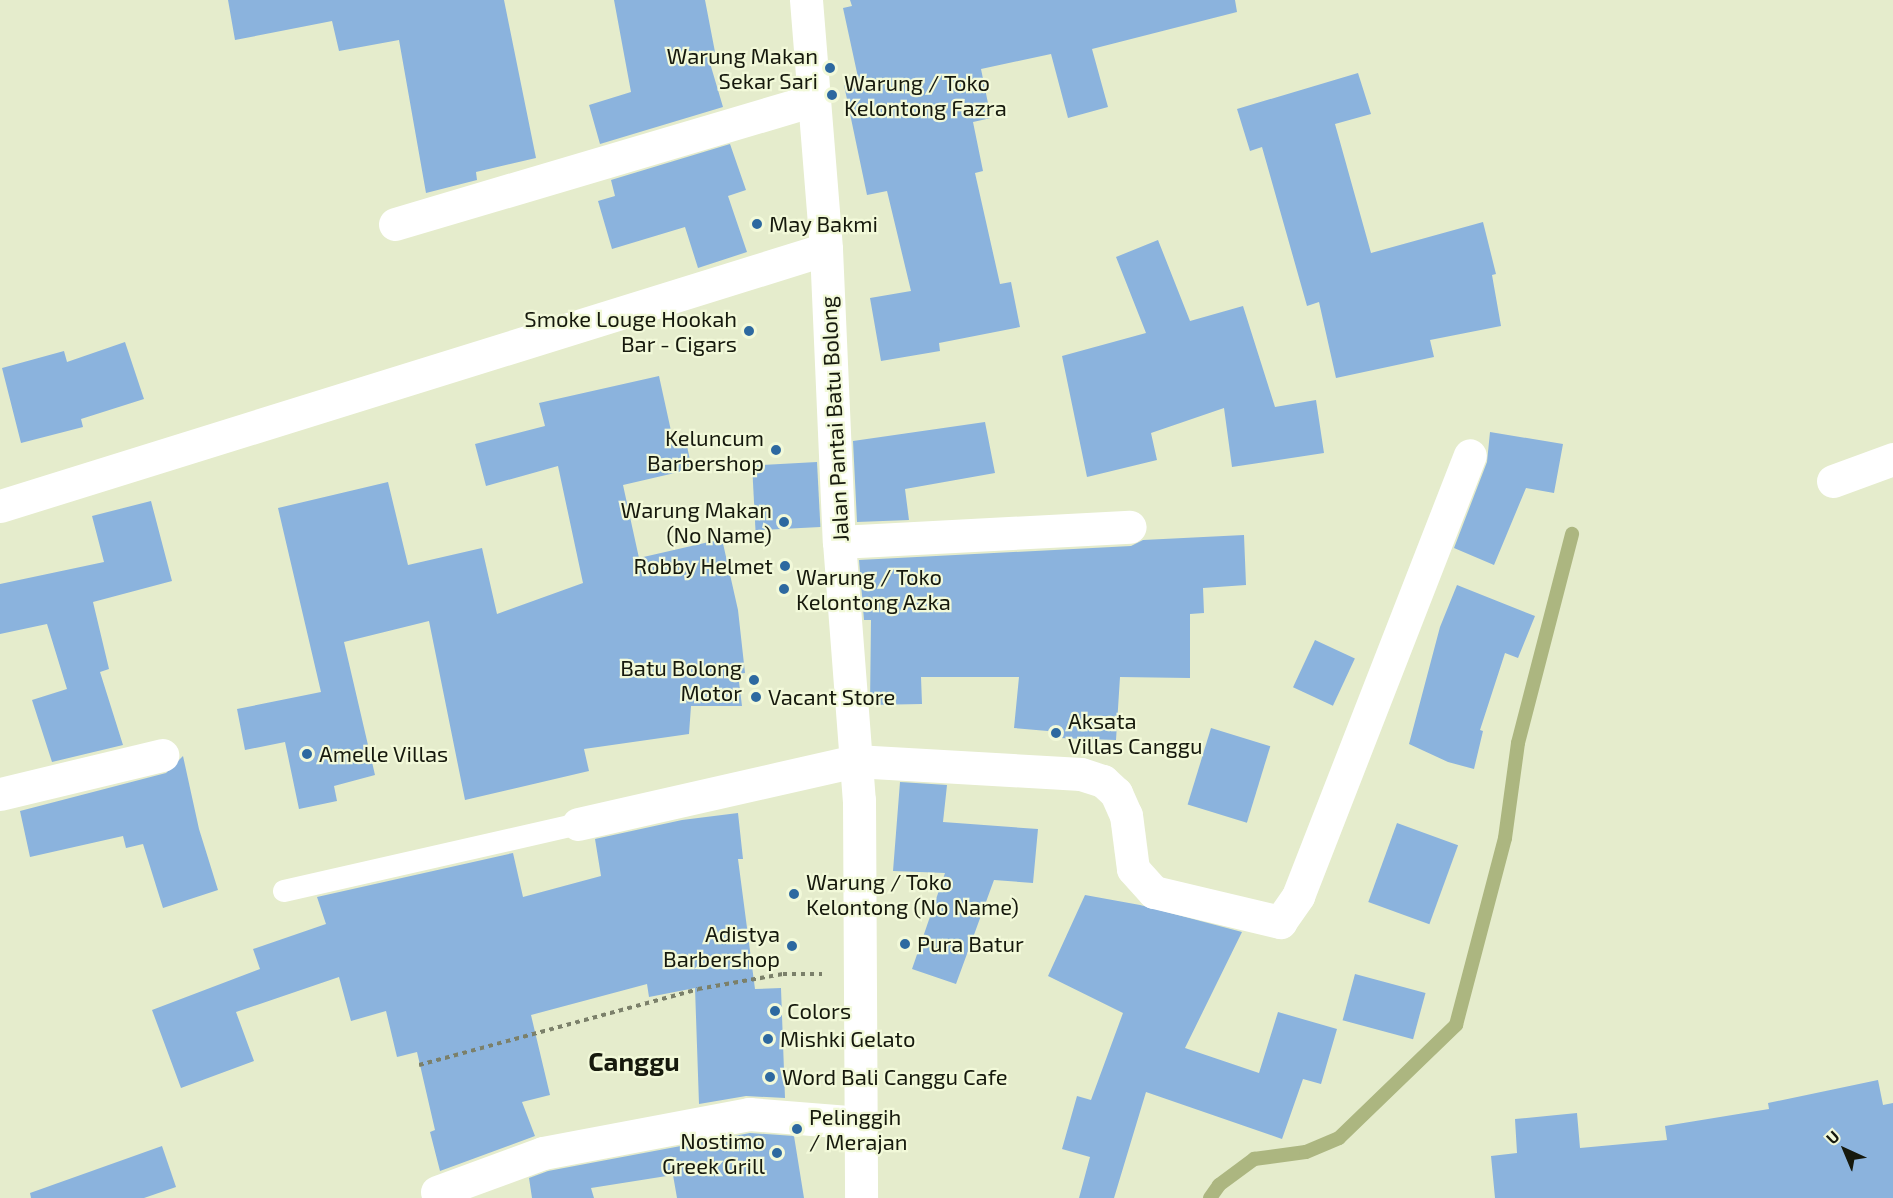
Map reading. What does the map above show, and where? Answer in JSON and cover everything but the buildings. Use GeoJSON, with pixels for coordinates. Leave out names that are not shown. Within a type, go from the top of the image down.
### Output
{"type":"FeatureCollection","features":[{"type":"Feature","properties":{"kind":"street","name":"Jalan Pantai Batu Bolong"},"geometry":{"type":"LineString","coordinates":[[806,0],[812,101],[826,249],[839,542],[859,800],[861,1198]]}},
{"type":"Feature","properties":{"kind":"street"},"geometry":{"type":"LineString","coordinates":[[395,224],[812,101]]}},
{"type":"Feature","properties":{"kind":"street"},"geometry":{"type":"LineString","coordinates":[[0,506],[826,249]]}},
{"type":"Feature","properties":{"kind":"street"},"geometry":{"type":"LineString","coordinates":[[578,824],[855,761],[1081,774],[1102,781],[1116,793],[1126,815],[1133,869],[1154,892],[1280,922],[1298,896],[1470,455]]}},
{"type":"Feature","properties":{"kind":"street"},"geometry":{"type":"LineString","coordinates":[[1833,481],[1893,459]]}},
{"type":"Feature","properties":{"kind":"street"},"geometry":{"type":"LineString","coordinates":[[839,542],[1130,527]]}},
{"type":"Feature","properties":{"kind":"street"},"geometry":{"type":"LineString","coordinates":[[0,794],[162,755]]}},
{"type":"Feature","properties":{"kind":"street"},"geometry":{"type":"LineString","coordinates":[[437,1192],[543,1153],[749,1114],[861,1123]]}},
{"type":"Feature","properties":{"kind":"lane"},"geometry":{"type":"LineString","coordinates":[[284,891],[578,824]]}},
{"type":"Feature","properties":{"kind":"path"},"geometry":{"type":"LineString","coordinates":[[419,1065],[698,989],[783,974],[859,974]]}},
{"type":"Feature","properties":{"kind":"waterway"},"geometry":{"type":"LineString","coordinates":[[1210,1198],[1219,1185],[1254,1159],[1306,1152],[1339,1138],[1456,1025],[1505,838],[1518,743],[1572,534]]}},
{"type":"Feature","properties":{"kind":"place","name":"Warung Makan Sekar Sari"},"geometry":{"type":"Point","coordinates":[830,68]}},
{"type":"Feature","properties":{"kind":"place","name":"Warung / Toko Kelontong Fazra"},"geometry":{"type":"Point","coordinates":[832,95]}},
{"type":"Feature","properties":{"kind":"place","name":"May Bakmi"},"geometry":{"type":"Point","coordinates":[757,224]}},
{"type":"Feature","properties":{"kind":"place","name":"Smoke Louge Hookah Bar - Cigars"},"geometry":{"type":"Point","coordinates":[749,331]}},
{"type":"Feature","properties":{"kind":"place","name":"Keluncum Barbershop"},"geometry":{"type":"Point","coordinates":[776,450]}},
{"type":"Feature","properties":{"kind":"place","name":"Warung Makan (No Name)"},"geometry":{"type":"Point","coordinates":[784,522]}},
{"type":"Feature","properties":{"kind":"place","name":"Robby Helmet"},"geometry":{"type":"Point","coordinates":[785,566]}},
{"type":"Feature","properties":{"kind":"place","name":"Warung / Toko Kelontong Azka"},"geometry":{"type":"Point","coordinates":[784,589]}},
{"type":"Feature","properties":{"kind":"place","name":"Batu Bolong Motor"},"geometry":{"type":"Point","coordinates":[754,680]}},
{"type":"Feature","properties":{"kind":"place","name":"Vacant Store"},"geometry":{"type":"Point","coordinates":[756,697]}},
{"type":"Feature","properties":{"kind":"place","name":"Aksata Villas Canggu"},"geometry":{"type":"Point","coordinates":[1056,733]}},
{"type":"Feature","properties":{"kind":"place","name":"Amelle Villas"},"geometry":{"type":"Point","coordinates":[307,754]}},
{"type":"Feature","properties":{"kind":"place","name":"Warung / Toko Kelontong (No Name)"},"geometry":{"type":"Point","coordinates":[794,894]}},
{"type":"Feature","properties":{"kind":"place","name":"Pura Batur"},"geometry":{"type":"Point","coordinates":[905,944]}},
{"type":"Feature","properties":{"kind":"place","name":"Adistya Barbershop"},"geometry":{"type":"Point","coordinates":[792,946]}},
{"type":"Feature","properties":{"kind":"place","name":"Colors"},"geometry":{"type":"Point","coordinates":[775,1011]}},
{"type":"Feature","properties":{"kind":"place","name":"Mishki Gelato"},"geometry":{"type":"Point","coordinates":[768,1039]}},
{"type":"Feature","properties":{"kind":"place","name":"Word Bali Canggu Cafe"},"geometry":{"type":"Point","coordinates":[770,1077]}},
{"type":"Feature","properties":{"kind":"place","name":"Pelinggih / Merajan"},"geometry":{"type":"Point","coordinates":[797,1129]}},
{"type":"Feature","properties":{"kind":"place","name":"Nostimo Greek Grill"},"geometry":{"type":"Point","coordinates":[777,1153]}},
{"type":"Feature","properties":{"kind":"district","name":"Canggu"},"geometry":{"type":"Point","coordinates":[634,1061]}}]}
